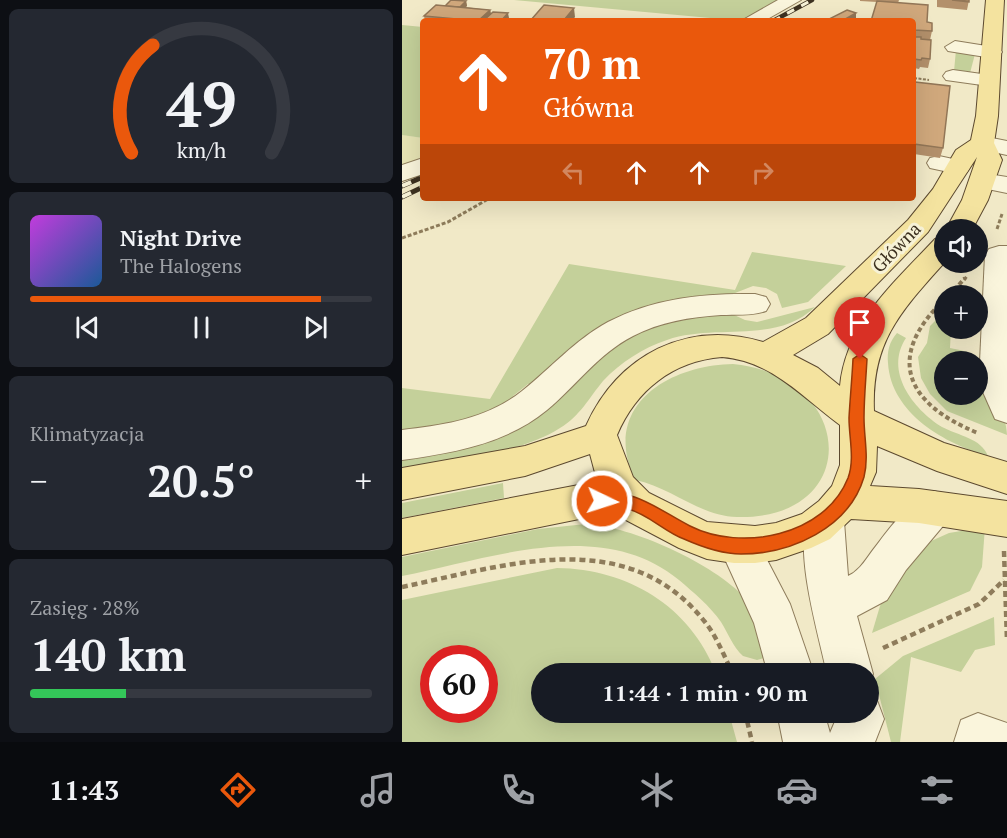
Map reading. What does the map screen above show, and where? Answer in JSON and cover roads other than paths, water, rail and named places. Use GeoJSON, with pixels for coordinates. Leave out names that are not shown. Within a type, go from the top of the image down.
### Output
{"type":"FeatureCollection","features":[{"type":"Feature","properties":{"kind":"main road","name":"Główna"},"geometry":{"type":"LineString","coordinates":[[765,356],[817,327],[918,226],[972,174],[990,160],[982,143],[995,0]]}},
{"type":"Feature","properties":{"kind":"main road","name":"Główna"},"geometry":{"type":"LineString","coordinates":[[960,219],[972,174]]}},
{"type":"Feature","properties":{"kind":"main road","name":"Główna"},"geometry":{"type":"LineString","coordinates":[[833,512],[856,477],[860,454],[857,419],[860,359],[873,329],[934,258]]}},
{"type":"Feature","properties":{"kind":"main road"},"geometry":{"type":"LineString","coordinates":[[599,436],[606,414],[619,396],[654,365],[688,351],[723,344],[765,356],[801,374],[857,419],[936,457],[1007,478]]}},
{"type":"Feature","properties":{"kind":"main road"},"geometry":{"type":"LineString","coordinates":[[402,484],[525,461],[599,436]]}},
{"type":"Feature","properties":{"kind":"main road"},"geometry":{"type":"LineString","coordinates":[[599,436],[608,447],[615,483],[630,502],[687,533],[713,542],[739,546],[781,541],[806,533],[833,512],[934,508],[1007,519]]}},
{"type":"Feature","properties":{"kind":"main road"},"geometry":{"type":"LineString","coordinates":[[402,537],[589,500],[630,502]]}},
{"type":"Feature","properties":{"kind":"street"},"geometry":{"type":"LineString","coordinates":[[756,18],[792,0]]}},
{"type":"Feature","properties":{"kind":"street"},"geometry":{"type":"LineString","coordinates":[[955,47],[992,52]]}},
{"type":"Feature","properties":{"kind":"street"},"geometry":{"type":"LineString","coordinates":[[953,76],[989,81]]}},
{"type":"Feature","properties":{"kind":"street"},"geometry":{"type":"LineString","coordinates":[[982,143],[1007,148]]}},
{"type":"Feature","properties":{"kind":"street"},"geometry":{"type":"LineString","coordinates":[[402,174],[420,166]]}},
{"type":"Feature","properties":{"kind":"street"},"geometry":{"type":"LineString","coordinates":[[1007,255],[999,255],[996,382],[1007,409]]}},
{"type":"Feature","properties":{"kind":"street"},"geometry":{"type":"LineString","coordinates":[[402,445],[471,434],[516,414],[534,401],[597,343],[635,321],[658,313],[702,304],[755,304]]}},
{"type":"Feature","properties":{"kind":"street"},"geometry":{"type":"LineString","coordinates":[[834,605],[872,586],[909,536],[934,508]]}},
{"type":"Feature","properties":{"kind":"street"},"geometry":{"type":"LineString","coordinates":[[833,512],[827,580],[834,605],[865,661]]}},
{"type":"Feature","properties":{"kind":"street"},"geometry":{"type":"LineString","coordinates":[[739,546],[771,610],[788,663]]}},
{"type":"Feature","properties":{"kind":"street"},"geometry":{"type":"LineString","coordinates":[[802,723],[806,740],[810,742]]}},
{"type":"Feature","properties":{"kind":"street"},"geometry":{"type":"LineString","coordinates":[[851,742],[858,723]]}},
{"type":"Feature","properties":{"kind":"street"},"geometry":{"type":"LineString","coordinates":[[978,742],[978,737],[995,742]]}},
{"type":"Feature","properties":{"kind":"railway"},"geometry":{"type":"LineString","coordinates":[[779,18],[812,0]]}},
{"type":"Feature","properties":{"kind":"railway"},"geometry":{"type":"LineString","coordinates":[[402,186],[420,178]]}},
{"type":"Feature","properties":{"kind":"railway"},"geometry":{"type":"LineString","coordinates":[[402,197],[420,188]]}}]}
